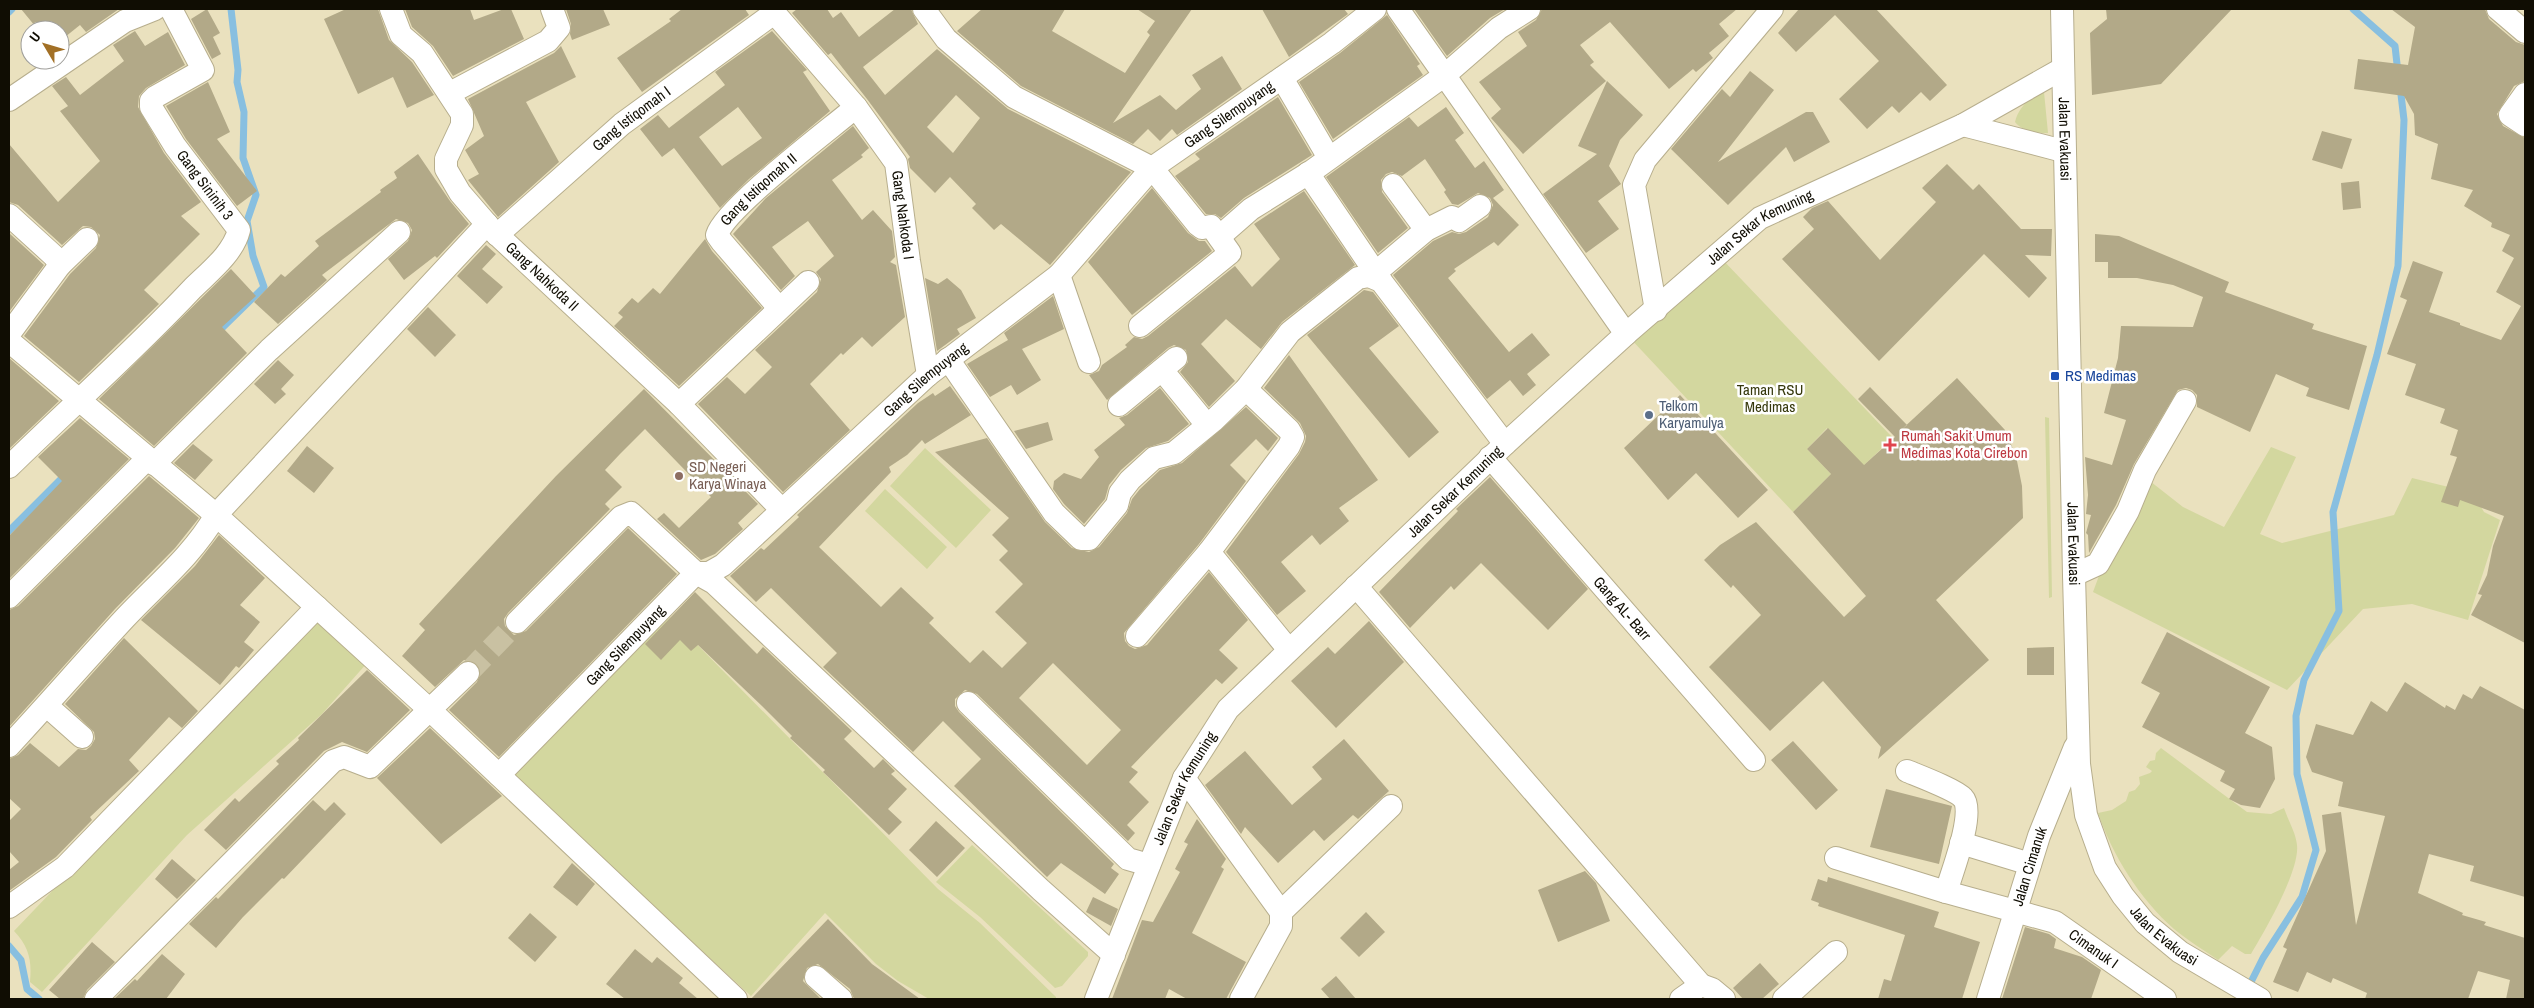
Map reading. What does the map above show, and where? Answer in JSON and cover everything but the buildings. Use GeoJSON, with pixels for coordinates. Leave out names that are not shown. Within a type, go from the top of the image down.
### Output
{"type":"FeatureCollection","features":[{"type":"Feature","properties":{"kind":"street"},"geometry":{"type":"LineString","coordinates":[[9,100],[125,21],[155,9]]}},
{"type":"Feature","properties":{"kind":"street","name":"Gang Sininih 3"},"geometry":{"type":"LineString","coordinates":[[79,399],[143,341],[221,259],[237,239],[239,230],[175,146],[151,107],[151,101],[156,97],[203,70],[171,9]]}},
{"type":"Feature","properties":{"kind":"street","name":"Gang Nahkoda II"},"geometry":{"type":"LineString","coordinates":[[391,9],[401,35],[422,53],[462,114],[462,125],[446,159],[446,169],[452,183],[492,229],[679,404],[782,510]]}},
{"type":"Feature","properties":{"kind":"street"},"geometry":{"type":"LineString","coordinates":[[450,93],[548,41],[559,28],[552,9]]}},
{"type":"Feature","properties":{"kind":"street"},"geometry":{"type":"LineString","coordinates":[[924,9],[946,39],[1014,97],[1152,168],[1198,225],[1202,228],[1210,226],[1230,253],[1140,326]]}},
{"type":"Feature","properties":{"kind":"street","name":"Gang Silempuyang"},"geometry":{"type":"LineString","coordinates":[[499,775],[696,573],[709,573],[723,565],[928,375],[1059,275],[1152,168],[1282,78],[1376,9]]}},
{"type":"Feature","properties":{"kind":"street"},"geometry":{"type":"LineString","coordinates":[[1398,9],[1626,334]]}},
{"type":"Feature","properties":{"kind":"street"},"geometry":{"type":"LineString","coordinates":[[1219,237],[1251,209],[1308,173],[1445,75],[1498,28],[1529,9]]}},
{"type":"Feature","properties":{"kind":"street"},"geometry":{"type":"LineString","coordinates":[[1656,310],[1634,184],[1638,172],[1645,160],[1770,9]]}},
{"type":"Feature","properties":{"kind":"street","name":"Jalan Evakuasi"},"geometry":{"type":"LineString","coordinates":[[2062,9],[2063,151],[2070,328],[2074,574],[2081,783],[2086,815],[2098,853],[2112,881],[2155,933],[2180,952],[2260,999]]}},
{"type":"Feature","properties":{"kind":"street"},"geometry":{"type":"LineString","coordinates":[[2498,9],[2525,32]]}},
{"type":"Feature","properties":{"kind":"street","name":"Gang Nahkoda I"},"geometry":{"type":"LineString","coordinates":[[773,11],[856,107],[896,163],[909,261],[928,375]]}},
{"type":"Feature","properties":{"kind":"street","name":"Gang Istiqomah I"},"geometry":{"type":"LineString","coordinates":[[9,746],[125,618],[174,571],[204,536],[216,516],[492,229],[622,124],[773,11]]}},
{"type":"Feature","properties":{"kind":"street","name":"Jalan Sekar Kemuning"},"geometry":{"type":"LineString","coordinates":[[1096,999],[1184,778],[1228,708],[1497,450],[1626,334],[1760,218],[1963,126],[2062,69]]}},
{"type":"Feature","properties":{"kind":"street"},"geometry":{"type":"LineString","coordinates":[[1282,78],[1329,158]]}},
{"type":"Feature","properties":{"kind":"street"},"geometry":{"type":"LineString","coordinates":[[2518,120],[2525,94]]}},
{"type":"Feature","properties":{"kind":"street","name":"Gang Istiqomah II"},"geometry":{"type":"LineString","coordinates":[[779,308],[722,242],[717,235],[719,227],[743,202],[856,107]]}},
{"type":"Feature","properties":{"kind":"street"},"geometry":{"type":"LineString","coordinates":[[1963,126],[2063,151]]}},
{"type":"Feature","properties":{"kind":"street","name":"Gang AL- Barr"},"geometry":{"type":"LineString","coordinates":[[1308,173],[1497,450],[1754,760]]}},
{"type":"Feature","properties":{"kind":"street"},"geometry":{"type":"LineString","coordinates":[[1393,185],[1426,230]]}},
{"type":"Feature","properties":{"kind":"street"},"geometry":{"type":"LineString","coordinates":[[948,359],[1054,512],[1081,539],[1089,539],[1096,533],[1117,505],[1120,493],[1130,480],[1154,458],[1174,453],[1207,425],[1246,389],[1290,332],[1314,311],[1358,278],[1378,277],[1426,230],[1452,217],[1459,221],[1480,206]]}},
{"type":"Feature","properties":{"kind":"street"},"geometry":{"type":"LineString","coordinates":[[9,215],[54,256],[60,265]]}},
{"type":"Feature","properties":{"kind":"street"},"geometry":{"type":"LineString","coordinates":[[9,597],[258,360],[399,232]]}},
{"type":"Feature","properties":{"kind":"street"},"geometry":{"type":"LineString","coordinates":[[9,334],[60,265],[87,239]]}},
{"type":"Feature","properties":{"kind":"street"},"geometry":{"type":"LineString","coordinates":[[1059,275],[1089,362]]}},
{"type":"Feature","properties":{"kind":"street"},"geometry":{"type":"LineString","coordinates":[[679,404],[808,282]]}},
{"type":"Feature","properties":{"kind":"street"},"geometry":{"type":"LineString","coordinates":[[9,341],[216,516],[317,607],[431,711],[736,999]]}},
{"type":"Feature","properties":{"kind":"street"},"geometry":{"type":"LineString","coordinates":[[1119,405],[1169,364],[1207,425]]}},
{"type":"Feature","properties":{"kind":"street"},"geometry":{"type":"LineString","coordinates":[[1137,636],[1209,552],[1289,446],[1293,437],[1289,430],[1246,389]]}},
{"type":"Feature","properties":{"kind":"street"},"geometry":{"type":"LineString","coordinates":[[9,467],[79,399]]}},
{"type":"Feature","properties":{"kind":"street"},"geometry":{"type":"LineString","coordinates":[[2074,574],[2098,564],[2128,511],[2145,470],[2185,401]]}},
{"type":"Feature","properties":{"kind":"street"},"geometry":{"type":"LineString","coordinates":[[517,622],[621,517],[631,513],[696,573],[722,590],[1041,890],[1114,955]]}},
{"type":"Feature","properties":{"kind":"street"},"geometry":{"type":"LineString","coordinates":[[1209,552],[1289,650]]}},
{"type":"Feature","properties":{"kind":"street"},"geometry":{"type":"LineString","coordinates":[[1356,586],[1701,985],[1712,989],[1724,999]]}},
{"type":"Feature","properties":{"kind":"street"},"geometry":{"type":"LineString","coordinates":[[9,907],[65,867],[317,607]]}},
{"type":"Feature","properties":{"kind":"street"},"geometry":{"type":"LineString","coordinates":[[96,999],[333,761],[344,757],[370,767],[431,711],[468,673]]}},
{"type":"Feature","properties":{"kind":"street"},"geometry":{"type":"LineString","coordinates":[[968,703],[1128,859],[1149,865]]}},
{"type":"Feature","properties":{"kind":"street"},"geometry":{"type":"LineString","coordinates":[[47,706],[82,737]]}},
{"type":"Feature","properties":{"kind":"street","name":"Jalan Cimanuk"},"geometry":{"type":"LineString","coordinates":[[1988,999],[2030,864],[2079,736]]}},
{"type":"Feature","properties":{"kind":"street"},"geometry":{"type":"LineString","coordinates":[[1907,770],[1963,798],[1968,808],[1961,843],[1946,892]]}},
{"type":"Feature","properties":{"kind":"street"},"geometry":{"type":"LineString","coordinates":[[1184,778],[1282,912],[1281,926],[1242,999]]}},
{"type":"Feature","properties":{"kind":"street"},"geometry":{"type":"LineString","coordinates":[[1282,912],[1391,806]]}},
{"type":"Feature","properties":{"kind":"street"},"geometry":{"type":"LineString","coordinates":[[1961,843],[2030,864]]}},
{"type":"Feature","properties":{"kind":"street","name":"Cimanuk I"},"geometry":{"type":"LineString","coordinates":[[1836,858],[1946,892],[2055,922],[2165,999]]}},
{"type":"Feature","properties":{"kind":"street"},"geometry":{"type":"LineString","coordinates":[[1784,999],[1836,952]]}},
{"type":"Feature","properties":{"kind":"street"},"geometry":{"type":"LineString","coordinates":[[816,977],[841,999]]}},
{"type":"Feature","properties":{"kind":"street"},"geometry":{"type":"LineString","coordinates":[[1681,999],[1701,985]]}},
{"type":"Feature","properties":{"kind":"green space"},"geometry":{"type":"Polygon","coordinates":[[[2044,92],[2048,133],[2039,133],[2021,128],[2015,122],[2022,107],[2034,96],[2044,92]]]}},
{"type":"Feature","properties":{"kind":"green space","name":"Taman RSU Medimas"},"geometry":{"type":"Polygon","coordinates":[[[1721,258],[1893,438],[1849,479],[1827,428],[1807,449],[1831,474],[1793,512],[1629,337],[1721,258]]]}},
{"type":"Feature","properties":{"kind":"green space"},"geometry":{"type":"Polygon","coordinates":[[[2045,417],[2049,418],[2052,597],[2049,598],[2045,417]]]}},
{"type":"Feature","properties":{"kind":"green space"},"geometry":{"type":"Polygon","coordinates":[[[2271,447],[2296,457],[2260,534],[2282,543],[2394,515],[2412,478],[2473,493],[2484,512],[2500,520],[2468,620],[2412,604],[2363,609],[2287,690],[2093,592],[2103,565],[2146,478],[2183,507],[2224,527],[2271,447]]]}},
{"type":"Feature","properties":{"kind":"green space"},"geometry":{"type":"Polygon","coordinates":[[[925,448],[991,510],[956,548],[890,486],[925,448]]]}},
{"type":"Feature","properties":{"kind":"green space"},"geometry":{"type":"Polygon","coordinates":[[[885,489],[947,547],[927,569],[865,511],[885,489]]]}},
{"type":"Feature","properties":{"kind":"green space"},"geometry":{"type":"Polygon","coordinates":[[[315,616],[367,663],[322,714],[187,835],[42,992],[30,982],[30,960],[26,948],[14,931],[315,616]]]}},
{"type":"Feature","properties":{"kind":"green space"},"geometry":{"type":"Polygon","coordinates":[[[670,617],[938,889],[980,923],[1056,999],[929,999],[898,981],[876,964],[825,913],[751,996],[510,774],[670,617]]]}},
{"type":"Feature","properties":{"kind":"green space"},"geometry":{"type":"Polygon","coordinates":[[[2161,748],[2247,812],[2271,814],[2284,808],[2294,831],[2297,845],[2296,856],[2293,869],[2280,900],[2251,954],[2245,954],[2232,946],[2218,960],[2174,929],[2149,904],[2128,875],[2104,829],[2098,813],[2112,810],[2126,801],[2129,792],[2135,790],[2140,784],[2139,777],[2152,771],[2146,767],[2150,761],[2155,760],[2156,753],[2161,748]]]}},
{"type":"Feature","properties":{"kind":"green space"},"geometry":{"type":"Polygon","coordinates":[[[972,845],[1088,952],[1088,956],[1062,986],[1055,988],[980,917],[936,882],[972,845]]]}},
{"type":"Feature","properties":{"kind":"waterway"},"geometry":{"type":"LineString","coordinates":[[9,12],[12,9]]}},
{"type":"Feature","properties":{"kind":"waterway"},"geometry":{"type":"LineString","coordinates":[[217,333],[264,287],[253,256],[247,221],[256,195],[243,158],[244,112],[237,82],[238,70],[231,9]]}},
{"type":"Feature","properties":{"kind":"waterway"},"geometry":{"type":"LineString","coordinates":[[2353,9],[2395,46],[2398,73]]}},
{"type":"Feature","properties":{"kind":"waterway"},"geometry":{"type":"LineString","coordinates":[[2248,988],[2263,958],[2302,897],[2316,850],[2297,774],[2296,716],[2304,680],[2339,611],[2333,512],[2377,355],[2398,266],[2404,120],[2400,86]]}},
{"type":"Feature","properties":{"kind":"waterway"},"geometry":{"type":"LineString","coordinates":[[9,531],[67,473]]}},
{"type":"Feature","properties":{"kind":"waterway"},"geometry":{"type":"LineString","coordinates":[[9,946],[21,960],[27,989],[39,999]]}},
{"type":"Feature","properties":{"kind":"tunnel"},"geometry":{"type":"LineString","coordinates":[[468,673],[517,622]]}},
{"type":"Feature","properties":{"kind":"place","name":"RS Medimas"},"geometry":{"type":"Point","coordinates":[2055,376]}},
{"type":"Feature","properties":{"kind":"place","name":"Telkom Karyamulya"},"geometry":{"type":"Point","coordinates":[1649,415]}},
{"type":"Feature","properties":{"kind":"place","name":"Rumah Sakit Umum Medimas Kota Cirebon"},"geometry":{"type":"Point","coordinates":[1890,445]}},
{"type":"Feature","properties":{"kind":"place","name":"SD Negeri Karya Winaya"},"geometry":{"type":"Point","coordinates":[679,476]}}]}
